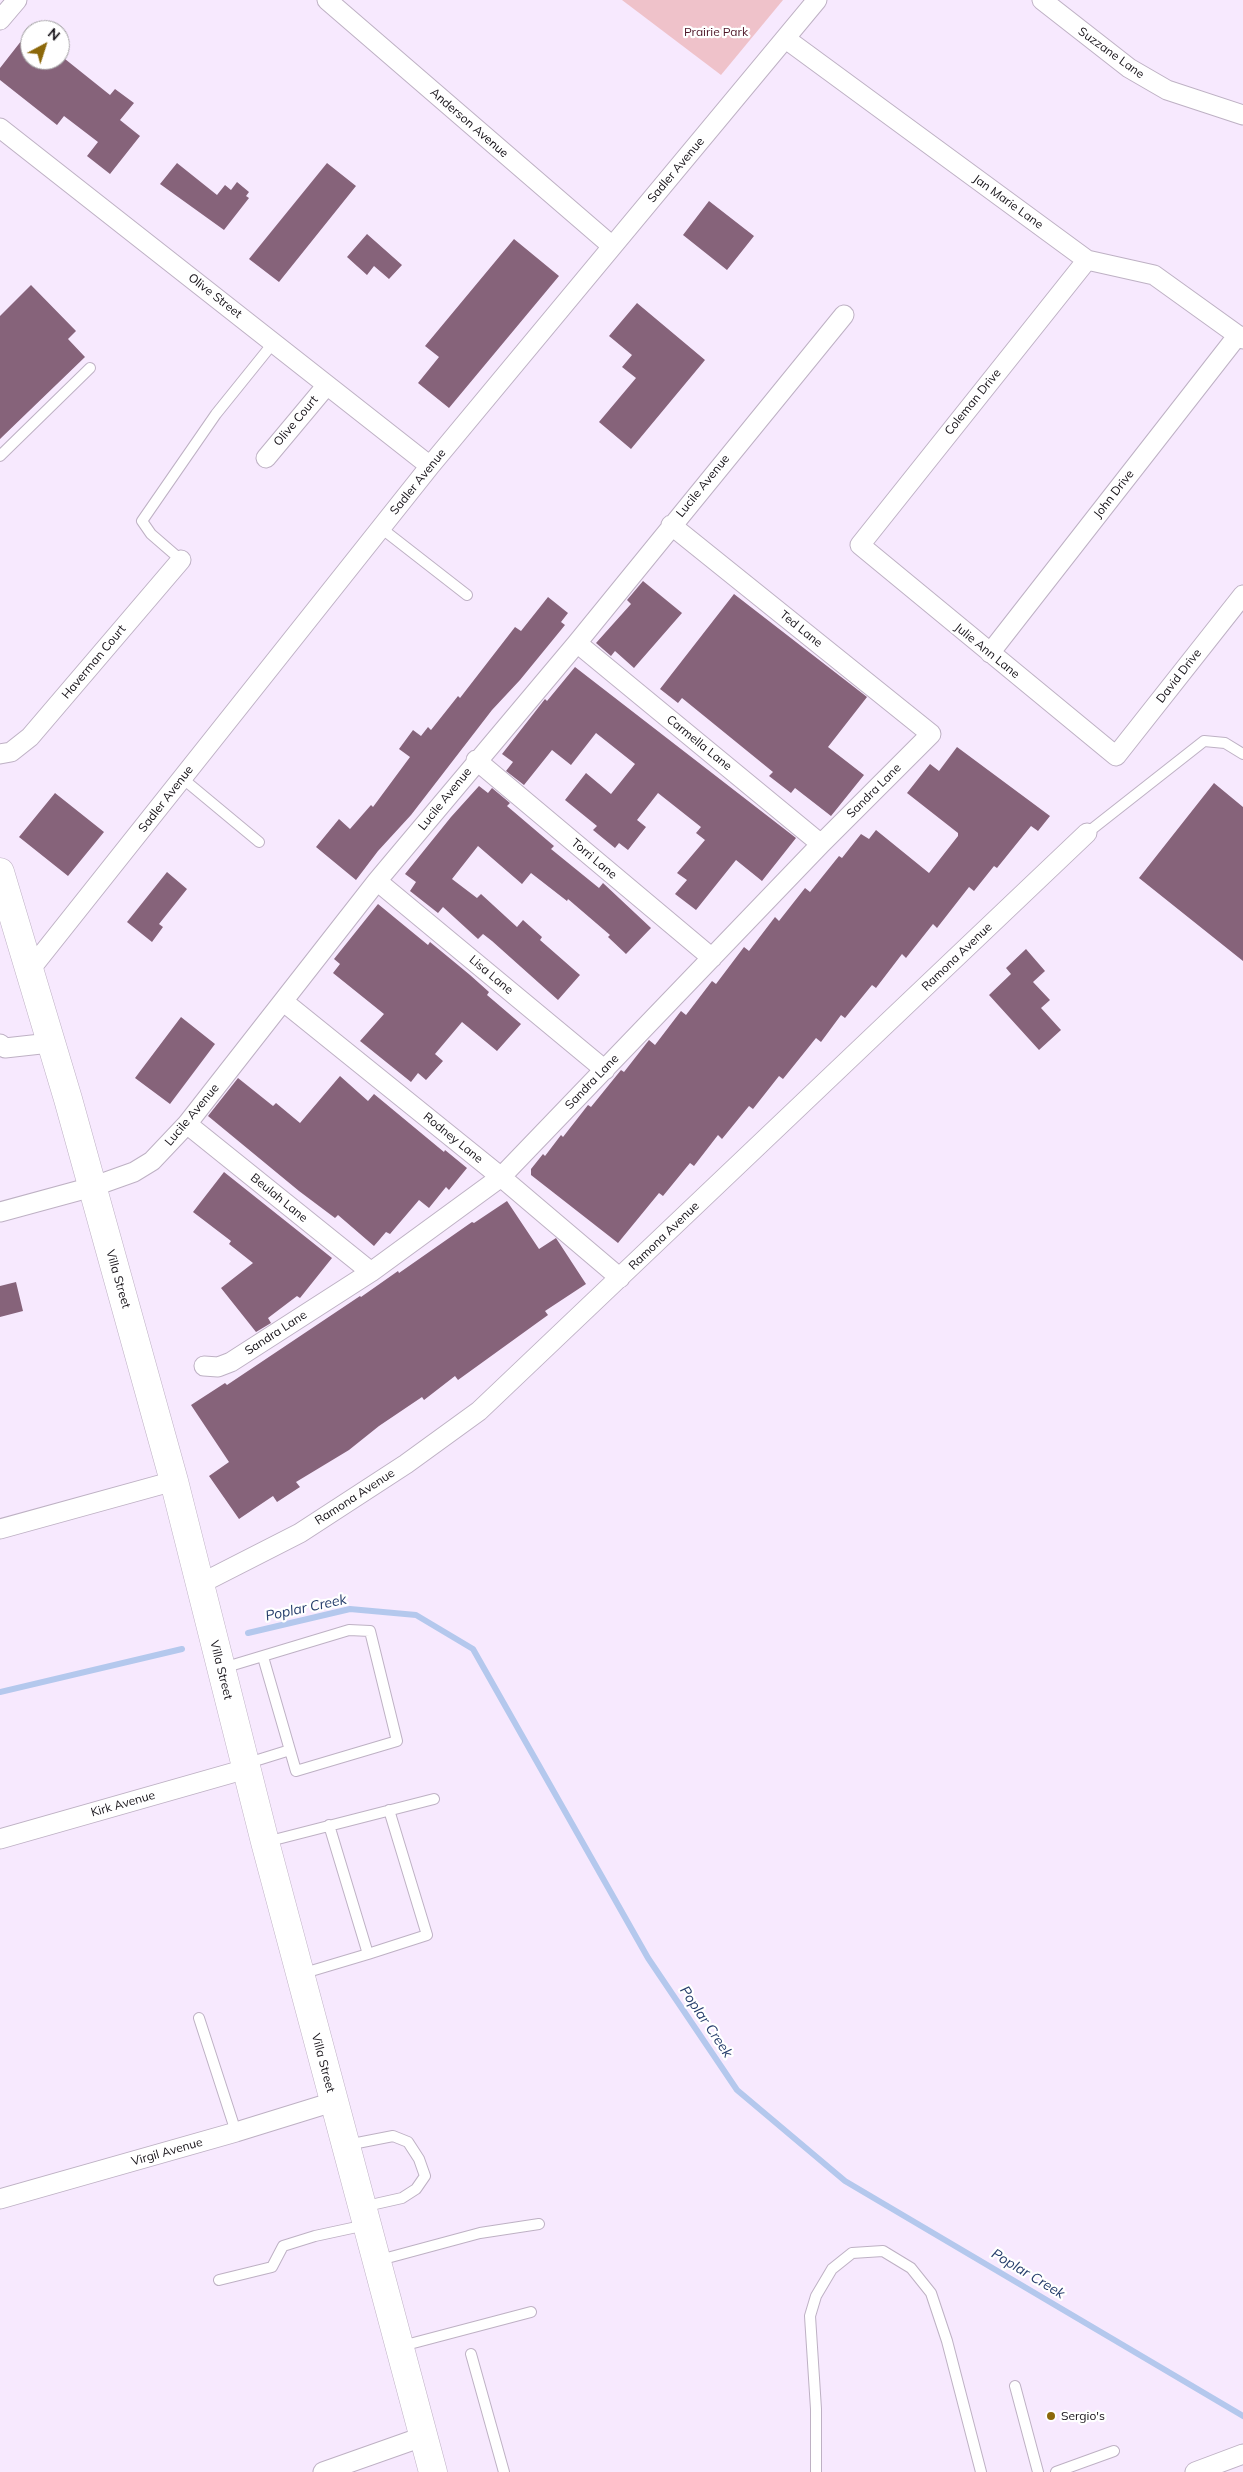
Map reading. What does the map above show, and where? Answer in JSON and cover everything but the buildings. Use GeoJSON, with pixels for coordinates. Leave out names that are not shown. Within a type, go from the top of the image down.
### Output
{"type":"FeatureCollection","features":[{"type":"Feature","properties":{"kind":"main road","name":"Villa Street"},"geometry":{"type":"LineString","coordinates":[[0,872],[92,1187],[174,1481],[344,2145],[433,2472]]}},
{"type":"Feature","properties":{"kind":"street"},"geometry":{"type":"LineString","coordinates":[[0,20],[17,0]]}},
{"type":"Feature","properties":{"kind":"street","name":"Anderson Avenue"},"geometry":{"type":"LineString","coordinates":[[326,0],[612,246]]}},
{"type":"Feature","properties":{"kind":"street","name":"Sadler Avenue"},"geometry":{"type":"LineString","coordinates":[[29,971],[430,466],[817,0]]}},
{"type":"Feature","properties":{"kind":"street","name":"Suzzane Lane"},"geometry":{"type":"LineString","coordinates":[[1042,0],[1129,68],[1166,90],[1243,114]]}},
{"type":"Feature","properties":{"kind":"street","name":"Jan Marie Lane"},"geometry":{"type":"LineString","coordinates":[[786,38],[1087,260],[1154,275],[1240,337]]}},
{"type":"Feature","properties":{"kind":"street","name":"Olive Street"},"geometry":{"type":"LineString","coordinates":[[0,128],[430,466]]}},
{"type":"Feature","properties":{"kind":"street","name":"Coleman Drive"},"geometry":{"type":"LineString","coordinates":[[860,545],[1087,260]]}},
{"type":"Feature","properties":{"kind":"street","name":"Lucile Avenue"},"geometry":{"type":"LineString","coordinates":[[0,1212],[92,1187],[134,1172],[152,1161],[187,1124],[378,881],[476,760],[577,643],[671,525],[844,315]]}},
{"type":"Feature","properties":{"kind":"street","name":"John Drive"},"geometry":{"type":"LineString","coordinates":[[990,654],[1240,337]]}},
{"type":"Feature","properties":{"kind":"street","name":"Olive Court"},"geometry":{"type":"LineString","coordinates":[[266,458],[327,385]]}},
{"type":"Feature","properties":{"kind":"street","name":"Ted Lane"},"geometry":{"type":"LineString","coordinates":[[671,525],[931,734]]}},
{"type":"Feature","properties":{"kind":"street","name":"Julie Ann Lane"},"geometry":{"type":"LineString","coordinates":[[860,545],[1116,756]]}},
{"type":"Feature","properties":{"kind":"street","name":"Haverman Court"},"geometry":{"type":"LineString","coordinates":[[0,754],[11,752],[30,737],[181,560]]}},
{"type":"Feature","properties":{"kind":"street","name":"David Drive"},"geometry":{"type":"LineString","coordinates":[[1116,756],[1243,595]]}},
{"type":"Feature","properties":{"kind":"street","name":"Carmella Lane"},"geometry":{"type":"LineString","coordinates":[[577,643],[821,844]]}},
{"type":"Feature","properties":{"kind":"street","name":"Sandra Lane"},"geometry":{"type":"LineString","coordinates":[[204,1366],[218,1367],[231,1362],[371,1272],[501,1177],[821,844],[931,734]]}},
{"type":"Feature","properties":{"kind":"street","name":"Torri Lane"},"geometry":{"type":"LineString","coordinates":[[476,760],[712,958]]}},
{"type":"Feature","properties":{"kind":"street","name":"Ramona Avenue"},"geometry":{"type":"LineString","coordinates":[[200,1584],[300,1533],[406,1464],[471,1417],[620,1278],[1087,833]]}},
{"type":"Feature","properties":{"kind":"street","name":"Lisa Lane"},"geometry":{"type":"LineString","coordinates":[[378,881],[604,1070]]}},
{"type":"Feature","properties":{"kind":"street","name":"Rodney Lane"},"geometry":{"type":"LineString","coordinates":[[284,1002],[501,1177],[620,1278]]}},
{"type":"Feature","properties":{"kind":"street"},"geometry":{"type":"LineString","coordinates":[[0,1044],[5,1048],[50,1043]]}},
{"type":"Feature","properties":{"kind":"street","name":"Beulah Lane"},"geometry":{"type":"LineString","coordinates":[[187,1124],[371,1272]]}},
{"type":"Feature","properties":{"kind":"street"},"geometry":{"type":"LineString","coordinates":[[0,1529],[174,1481]]}},
{"type":"Feature","properties":{"kind":"street","name":"Kirk Avenue"},"geometry":{"type":"LineString","coordinates":[[0,1839],[246,1767]]}},
{"type":"Feature","properties":{"kind":"street","name":"Virgil Avenue"},"geometry":{"type":"LineString","coordinates":[[0,2200],[333,2102]]}},
{"type":"Feature","properties":{"kind":"street"},"geometry":{"type":"LineString","coordinates":[[323,2472],[422,2437]]}},
{"type":"Feature","properties":{"kind":"street"},"geometry":{"type":"LineString","coordinates":[[1195,2472],[1237,2456]]}},
{"type":"Feature","properties":{"kind":"lane"},"geometry":{"type":"LineString","coordinates":[[181,560],[151,534],[142,521],[216,414],[274,342]]}},
{"type":"Feature","properties":{"kind":"lane"},"geometry":{"type":"LineString","coordinates":[[0,456],[90,368]]}},
{"type":"Feature","properties":{"kind":"lane"},"geometry":{"type":"LineString","coordinates":[[382,528],[467,595]]}},
{"type":"Feature","properties":{"kind":"lane"},"geometry":{"type":"LineString","coordinates":[[1087,833],[1204,741],[1226,743],[1243,754]]}},
{"type":"Feature","properties":{"kind":"lane"},"geometry":{"type":"LineString","coordinates":[[182,778],[259,842]]}},
{"type":"Feature","properties":{"kind":"lane"},"geometry":{"type":"LineString","coordinates":[[221,1668],[349,1630],[370,1631],[397,1741],[296,1771],[263,1657]]}},
{"type":"Feature","properties":{"kind":"lane"},"geometry":{"type":"LineString","coordinates":[[246,1767],[290,1750]]}},
{"type":"Feature","properties":{"kind":"lane"},"geometry":{"type":"LineString","coordinates":[[265,1842],[434,1799]]}},
{"type":"Feature","properties":{"kind":"lane"},"geometry":{"type":"LineString","coordinates":[[300,1974],[427,1935],[389,1810]]}},
{"type":"Feature","properties":{"kind":"lane"},"geometry":{"type":"LineString","coordinates":[[330,1826],[368,1954]]}},
{"type":"Feature","properties":{"kind":"lane"},"geometry":{"type":"LineString","coordinates":[[199,2018],[236,2132]]}},
{"type":"Feature","properties":{"kind":"lane"},"geometry":{"type":"LineString","coordinates":[[219,2280],[272,2267],[283,2246],[315,2236],[402,2198],[416,2189],[425,2176],[419,2159],[408,2142],[393,2136],[344,2145]]}},
{"type":"Feature","properties":{"kind":"lane"},"geometry":{"type":"LineString","coordinates":[[375,2261],[480,2233],[539,2224]]}},
{"type":"Feature","properties":{"kind":"lane"},"geometry":{"type":"LineString","coordinates":[[816,2472],[816,2409],[810,2316],[816,2296],[832,2269],[852,2253],[883,2251],[911,2268],[931,2293],[947,2341],[981,2472]]}},
{"type":"Feature","properties":{"kind":"lane"},"geometry":{"type":"LineString","coordinates":[[398,2347],[531,2312]]}},
{"type":"Feature","properties":{"kind":"lane"},"geometry":{"type":"LineString","coordinates":[[472,2354],[504,2472]]}},
{"type":"Feature","properties":{"kind":"lane"},"geometry":{"type":"LineString","coordinates":[[1016,2386],[1038,2472]]}},
{"type":"Feature","properties":{"kind":"lane"},"geometry":{"type":"LineString","coordinates":[[1056,2472],[1114,2451]]}},
{"type":"Feature","properties":{"kind":"green space","name":"Prairie Park"},"geometry":{"type":"Polygon","coordinates":[[[622,0],[783,0],[721,75],[622,0]]]}},
{"type":"Feature","properties":{"kind":"waterway","name":"Poplar Creek"},"geometry":{"type":"LineString","coordinates":[[248,1633],[350,1609],[416,1615],[473,1649],[648,1958],[737,2090],[845,2181],[1243,2416]]}},
{"type":"Feature","properties":{"kind":"waterway","name":"Poplar Creek"},"geometry":{"type":"LineString","coordinates":[[0,1692],[182,1649]]}},
{"type":"Feature","properties":{"kind":"place","name":"Sergio's"},"geometry":{"type":"Point","coordinates":[1051,2416]}}]}
